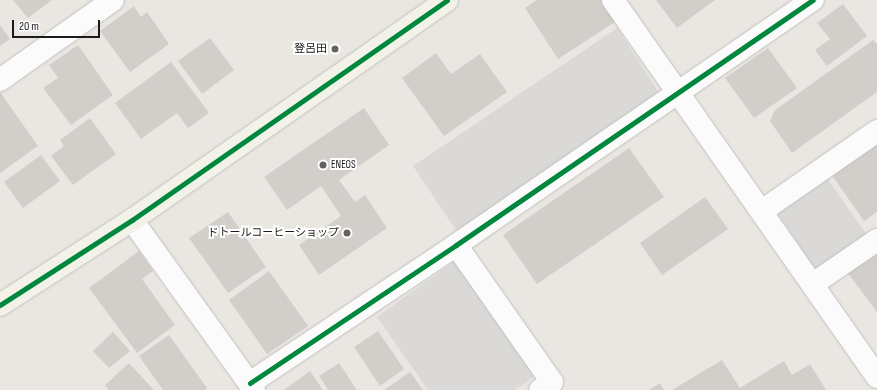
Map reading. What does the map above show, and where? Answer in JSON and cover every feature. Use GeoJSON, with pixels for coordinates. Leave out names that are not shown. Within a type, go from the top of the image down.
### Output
{"type":"FeatureCollection","features":[{"type":"Feature","properties":{"kind":"street"},"geometry":{"type":"LineString","coordinates":[[0,80],[113,0]]}},
{"type":"Feature","properties":{"kind":"street"},"geometry":{"type":"LineString","coordinates":[[2,298],[132,220],[447,0]]}},
{"type":"Feature","properties":{"kind":"street"},"geometry":{"type":"LineString","coordinates":[[613,0],[877,377]]}},
{"type":"Feature","properties":{"kind":"street"},"geometry":{"type":"LineString","coordinates":[[132,220],[252,387],[677,92],[813,0]]}},
{"type":"Feature","properties":{"kind":"street"},"geometry":{"type":"LineString","coordinates":[[762,211],[877,131]]}},
{"type":"Feature","properties":{"kind":"street"},"geometry":{"type":"LineString","coordinates":[[813,284],[877,240]]}},
{"type":"Feature","properties":{"kind":"street"},"geometry":{"type":"LineString","coordinates":[[456,245],[552,382],[540,390]]}},
{"type":"Feature","properties":{"kind":"shaded area"},"geometry":{"type":"Polygon","coordinates":[[[617,28],[661,96],[459,235],[413,166],[617,28]]]}},
{"type":"Feature","properties":{"kind":"shaded area"},"geometry":{"type":"Polygon","coordinates":[[[825,175],[869,238],[817,273],[775,209],[825,175]]]}},
{"type":"Feature","properties":{"kind":"shaded area"},"geometry":{"type":"Polygon","coordinates":[[[456,260],[538,374],[515,390],[428,390],[377,317],[456,260]]]}},
{"type":"Feature","properties":{"kind":"building"},"geometry":{"type":"Polygon","coordinates":[[[13,0],[52,0],[28,18],[13,0]]]}},
{"type":"Feature","properties":{"kind":"building"},"geometry":{"type":"Polygon","coordinates":[[[537,0],[605,0],[618,20],[558,59],[525,8],[537,0]]]}},
{"type":"Feature","properties":{"kind":"building"},"geometry":{"type":"Polygon","coordinates":[[[656,0],[715,0],[677,28],[656,0]]]}},
{"type":"Feature","properties":{"kind":"building"},"geometry":{"type":"Polygon","coordinates":[[[843,4],[867,36],[827,66],[815,50],[830,39],[817,23],[843,4]]]}},
{"type":"Feature","properties":{"kind":"building"},"geometry":{"type":"Polygon","coordinates":[[[134,6],[141,17],[147,12],[169,44],[130,72],[100,31],[134,6]]]}},
{"type":"Feature","properties":{"kind":"building"},"geometry":{"type":"Polygon","coordinates":[[[0,25],[10,39],[0,46],[0,25]]]}},
{"type":"Feature","properties":{"kind":"building"},"geometry":{"type":"Polygon","coordinates":[[[210,38],[234,70],[202,94],[178,61],[210,38]]]}},
{"type":"Feature","properties":{"kind":"building"},"geometry":{"type":"Polygon","coordinates":[[[873,40],[877,44],[877,92],[792,153],[770,121],[775,110],[873,40]]]}},
{"type":"Feature","properties":{"kind":"building"},"geometry":{"type":"Polygon","coordinates":[[[78,45],[113,95],[71,125],[43,88],[58,78],[49,65],[78,45]]]}},
{"type":"Feature","properties":{"kind":"building"},"geometry":{"type":"Polygon","coordinates":[[[768,48],[797,88],[754,118],[725,78],[768,48]]]}},
{"type":"Feature","properties":{"kind":"building"},"geometry":{"type":"Polygon","coordinates":[[[436,53],[451,74],[480,54],[507,92],[444,136],[402,78],[436,53]]]}},
{"type":"Feature","properties":{"kind":"building"},"geometry":{"type":"Polygon","coordinates":[[[171,62],[209,113],[188,128],[177,113],[141,139],[115,103],[171,62]]]}},
{"type":"Feature","properties":{"kind":"building"},"geometry":{"type":"Polygon","coordinates":[[[0,92],[38,146],[0,173],[0,92]]]}},
{"type":"Feature","properties":{"kind":"building"},"geometry":{"type":"Polygon","coordinates":[[[364,108],[389,145],[339,180],[355,202],[365,195],[387,228],[319,275],[299,245],[341,216],[321,186],[287,210],[264,177],[364,108]]]}},
{"type":"Feature","properties":{"kind":"building"},"geometry":{"type":"Polygon","coordinates":[[[90,118],[116,154],[73,185],[51,156],[64,146],[60,140],[90,118]]]}},
{"type":"Feature","properties":{"kind":"building"},"geometry":{"type":"Polygon","coordinates":[[[874,143],[877,146],[877,212],[864,221],[831,174],[874,143]]]}},
{"type":"Feature","properties":{"kind":"building"},"geometry":{"type":"Polygon","coordinates":[[[629,148],[664,197],[537,284],[503,235],[629,148]]]}},
{"type":"Feature","properties":{"kind":"building"},"geometry":{"type":"Polygon","coordinates":[[[41,155],[60,181],[23,208],[4,182],[41,155]]]}},
{"type":"Feature","properties":{"kind":"building"},"geometry":{"type":"Polygon","coordinates":[[[705,197],[728,229],[662,275],[640,243],[705,197]]]}},
{"type":"Feature","properties":{"kind":"building"},"geometry":{"type":"Polygon","coordinates":[[[228,212],[266,267],[228,293],[189,238],[228,212]]]}},
{"type":"Feature","properties":{"kind":"building"},"geometry":{"type":"Polygon","coordinates":[[[139,251],[153,271],[142,279],[175,325],[137,353],[89,288],[139,251]]]}},
{"type":"Feature","properties":{"kind":"building"},"geometry":{"type":"Polygon","coordinates":[[[875,252],[877,254],[877,312],[847,272],[875,252]]]}},
{"type":"Feature","properties":{"kind":"building"},"geometry":{"type":"Polygon","coordinates":[[[269,271],[308,326],[267,354],[229,300],[269,271]]]}},
{"type":"Feature","properties":{"kind":"building"},"geometry":{"type":"Polygon","coordinates":[[[378,331],[404,369],[380,386],[354,347],[378,331]]]}},
{"type":"Feature","properties":{"kind":"building"},"geometry":{"type":"Polygon","coordinates":[[[113,332],[130,351],[109,368],[93,351],[113,332]]]}},
{"type":"Feature","properties":{"kind":"building"},"geometry":{"type":"Polygon","coordinates":[[[169,335],[207,388],[205,390],[163,390],[139,356],[169,335]]]}},
{"type":"Feature","properties":{"kind":"building"},"geometry":{"type":"Polygon","coordinates":[[[722,360],[740,388],[784,361],[792,375],[810,364],[826,390],[672,390],[722,360]]]}},
{"type":"Feature","properties":{"kind":"building"},"geometry":{"type":"Polygon","coordinates":[[[129,363],[154,390],[109,390],[105,385],[129,363]]]}},
{"type":"Feature","properties":{"kind":"building"},"geometry":{"type":"Polygon","coordinates":[[[339,363],[357,390],[328,390],[319,376],[339,363]]]}},
{"type":"Feature","properties":{"kind":"building"},"geometry":{"type":"Polygon","coordinates":[[[310,371],[323,390],[284,390],[310,371]]]}},
{"type":"Feature","properties":{"kind":"building"},"geometry":{"type":"Polygon","coordinates":[[[410,372],[423,390],[384,390],[410,372]]]}},
{"type":"Feature","properties":{"kind":"building"},"geometry":{"type":"Polygon","coordinates":[[[660,383],[664,390],[649,390],[660,383]]]}},
{"type":"Feature","properties":{"kind":"cycle path"},"geometry":{"type":"LineString","coordinates":[[0,305],[132,220],[447,0]]}},
{"type":"Feature","properties":{"kind":"cycle path"},"geometry":{"type":"LineString","coordinates":[[250,383],[456,245],[813,0]]}},
{"type":"Feature","properties":{"kind":"place","name":"登呂田"},"geometry":{"type":"Point","coordinates":[335,49]}},
{"type":"Feature","properties":{"kind":"place","name":"ENEOS"},"geometry":{"type":"Point","coordinates":[323,165]}},
{"type":"Feature","properties":{"kind":"place","name":"ドトールコーヒーショップ"},"geometry":{"type":"Point","coordinates":[347,233]}}]}
